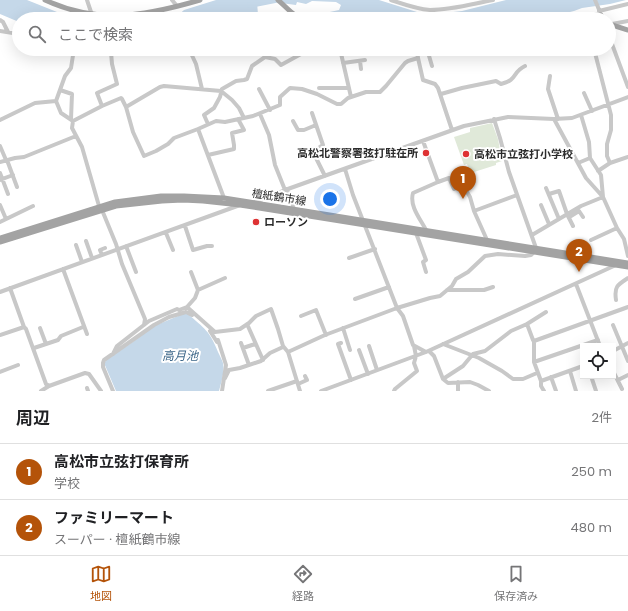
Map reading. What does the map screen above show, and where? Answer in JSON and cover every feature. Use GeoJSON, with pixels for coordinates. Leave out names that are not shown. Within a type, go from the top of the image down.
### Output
{"type":"FeatureCollection","features":[{"type":"Feature","properties":{"kind":"main road"},"geometry":{"type":"LineString","coordinates":[[45,0],[79,12]]}},
{"type":"Feature","properties":{"kind":"main road"},"geometry":{"type":"LineString","coordinates":[[150,12],[200,0]]}},
{"type":"Feature","properties":{"kind":"main road"},"geometry":{"type":"LineString","coordinates":[[278,0],[292,12]]}},
{"type":"Feature","properties":{"kind":"main road"},"geometry":{"type":"LineString","coordinates":[[616,26],[628,30]]}},
{"type":"Feature","properties":{"kind":"main road","name":"檀紙鶴市線"},"geometry":{"type":"LineString","coordinates":[[1,237],[128,200],[161,196],[184,196],[224,198],[294,209],[416,233],[626,262]]}},
{"type":"Feature","properties":{"kind":"main road","name":"檀紙鶴市線"},"geometry":{"type":"LineString","coordinates":[[100,208],[162,201],[203,201],[240,205],[364,223],[426,230],[628,267]]}},
{"type":"Feature","properties":{"kind":"street"},"geometry":{"type":"LineString","coordinates":[[87,0],[91,12]]}},
{"type":"Feature","properties":{"kind":"street"},"geometry":{"type":"LineString","coordinates":[[172,0],[177,6]]}},
{"type":"Feature","properties":{"kind":"street"},"geometry":{"type":"LineString","coordinates":[[390,0],[405,5],[430,10],[461,7],[493,0]]}},
{"type":"Feature","properties":{"kind":"street"},"geometry":{"type":"LineString","coordinates":[[595,0],[600,12]]}},
{"type":"Feature","properties":{"kind":"street"},"geometry":{"type":"LineString","coordinates":[[603,12],[628,4]]}},
{"type":"Feature","properties":{"kind":"street"},"geometry":{"type":"LineString","coordinates":[[0,20],[3,22],[8,32]]}},
{"type":"Feature","properties":{"kind":"street"},"geometry":{"type":"LineString","coordinates":[[616,23],[628,21]]}},
{"type":"Feature","properties":{"kind":"street"},"geometry":{"type":"LineString","coordinates":[[0,31],[12,33]]}},
{"type":"Feature","properties":{"kind":"street"},"geometry":{"type":"LineString","coordinates":[[616,55],[628,87]]}},
{"type":"Feature","properties":{"kind":"street"},"geometry":{"type":"LineString","coordinates":[[72,120],[61,113],[56,101],[65,76],[71,68],[73,56]]}},
{"type":"Feature","properties":{"kind":"street"},"geometry":{"type":"LineString","coordinates":[[102,106],[97,93],[117,84],[111,56]]}},
{"type":"Feature","properties":{"kind":"street"},"geometry":{"type":"LineString","coordinates":[[192,56],[196,64],[202,89]]}},
{"type":"Feature","properties":{"kind":"street"},"geometry":{"type":"LineString","coordinates":[[208,124],[204,115],[214,108],[220,97],[222,89],[236,80],[247,79],[252,66],[265,57],[275,59],[281,65],[297,56]]}},
{"type":"Feature","properties":{"kind":"street"},"geometry":{"type":"LineString","coordinates":[[342,56],[351,97]]}},
{"type":"Feature","properties":{"kind":"street"},"geometry":{"type":"LineString","coordinates":[[429,56],[432,66]]}},
{"type":"Feature","properties":{"kind":"street"},"geometry":{"type":"LineString","coordinates":[[596,56],[611,115],[611,130],[607,144],[607,156],[610,163]]}},
{"type":"Feature","properties":{"kind":"street"},"geometry":{"type":"LineString","coordinates":[[72,120],[121,98],[126,107],[133,132],[144,156],[168,144],[174,138],[216,121],[225,122],[260,114],[270,110],[280,105],[280,97],[290,88],[302,89],[318,94],[337,104],[341,104],[351,97],[366,92],[380,92],[405,63],[418,58],[424,80],[435,84],[441,94],[452,130]]}},
{"type":"Feature","properties":{"kind":"street"},"geometry":{"type":"LineString","coordinates":[[343,63],[365,60]]}},
{"type":"Feature","properties":{"kind":"street"},"geometry":{"type":"LineString","coordinates":[[360,61],[361,69]]}},
{"type":"Feature","properties":{"kind":"street"},"geometry":{"type":"LineString","coordinates":[[441,94],[496,81],[501,84],[508,82],[513,80],[519,70],[525,66]]}},
{"type":"Feature","properties":{"kind":"street"},"geometry":{"type":"LineString","coordinates":[[550,76],[548,89],[556,119],[586,178],[603,197],[617,228],[624,239],[628,256]]}},
{"type":"Feature","properties":{"kind":"street"},"geometry":{"type":"LineString","coordinates":[[126,107],[164,86],[202,89],[221,91],[239,108],[244,118]]}},
{"type":"Feature","properties":{"kind":"street"},"geometry":{"type":"LineString","coordinates":[[319,88],[349,88]]}},
{"type":"Feature","properties":{"kind":"street"},"geometry":{"type":"LineString","coordinates":[[259,89],[270,110]]}},
{"type":"Feature","properties":{"kind":"street"},"geometry":{"type":"LineString","coordinates":[[60,90],[72,94],[72,128],[82,147],[100,208],[116,244],[117,250],[145,319],[144,325]]}},
{"type":"Feature","properties":{"kind":"street"},"geometry":{"type":"LineString","coordinates":[[584,93],[592,111]]}},
{"type":"Feature","properties":{"kind":"street"},"geometry":{"type":"LineString","coordinates":[[0,292],[240,205],[254,203],[452,130],[494,119],[508,117],[556,119],[572,118],[628,97]]}},
{"type":"Feature","properties":{"kind":"street"},"geometry":{"type":"LineString","coordinates":[[0,120],[35,103],[56,101]]}},
{"type":"Feature","properties":{"kind":"street"},"geometry":{"type":"LineString","coordinates":[[312,113],[323,145],[313,152],[325,176]]}},
{"type":"Feature","properties":{"kind":"street"},"geometry":{"type":"LineString","coordinates":[[260,114],[269,135],[275,165],[292,200],[294,209]]}},
{"type":"Feature","properties":{"kind":"street"},"geometry":{"type":"LineString","coordinates":[[581,115],[589,142],[590,158],[598,171],[603,184],[603,197]]}},
{"type":"Feature","properties":{"kind":"street"},"geometry":{"type":"LineString","coordinates":[[208,155],[234,149],[232,133],[244,130],[238,119]]}},
{"type":"Feature","properties":{"kind":"street"},"geometry":{"type":"LineString","coordinates":[[288,352],[343,328],[397,308],[440,296],[452,286],[456,279],[468,272],[485,256],[498,254],[531,255],[535,250],[532,235],[509,172],[494,119]]}},
{"type":"Feature","properties":{"kind":"street"},"geometry":{"type":"LineString","coordinates":[[293,121],[298,130],[304,130],[316,125]]}},
{"type":"Feature","properties":{"kind":"street"},"geometry":{"type":"LineString","coordinates":[[198,129],[224,198]]}},
{"type":"Feature","properties":{"kind":"street"},"geometry":{"type":"LineString","coordinates":[[0,162],[24,157],[76,136]]}},
{"type":"Feature","properties":{"kind":"street"},"geometry":{"type":"LineString","coordinates":[[423,141],[438,182]]}},
{"type":"Feature","properties":{"kind":"street"},"geometry":{"type":"LineString","coordinates":[[0,146],[17,187]]}},
{"type":"Feature","properties":{"kind":"street"},"geometry":{"type":"LineString","coordinates":[[598,171],[610,163],[628,157]]}},
{"type":"Feature","properties":{"kind":"street"},"geometry":{"type":"LineString","coordinates":[[578,163],[590,158]]}},
{"type":"Feature","properties":{"kind":"street"},"geometry":{"type":"LineString","coordinates":[[345,169],[353,195],[397,308],[403,316],[414,346],[416,356],[414,363],[417,371],[394,391]]}},
{"type":"Feature","properties":{"kind":"street"},"geometry":{"type":"LineString","coordinates":[[0,173],[1,180],[8,194]]}},
{"type":"Feature","properties":{"kind":"street"},"geometry":{"type":"LineString","coordinates":[[1,180],[13,175]]}},
{"type":"Feature","properties":{"kind":"street"},"geometry":{"type":"LineString","coordinates":[[426,230],[418,216],[412,197],[413,193],[449,178],[454,189],[463,185],[470,197],[474,211],[487,240]]}},
{"type":"Feature","properties":{"kind":"street"},"geometry":{"type":"LineString","coordinates":[[546,188],[559,219]]}},
{"type":"Feature","properties":{"kind":"street"},"geometry":{"type":"LineString","coordinates":[[549,194],[559,191],[573,226]]}},
{"type":"Feature","properties":{"kind":"street"},"geometry":{"type":"LineString","coordinates":[[474,211],[517,195]]}},
{"type":"Feature","properties":{"kind":"street"},"geometry":{"type":"LineString","coordinates":[[568,216],[603,197]]}},
{"type":"Feature","properties":{"kind":"street"},"geometry":{"type":"LineString","coordinates":[[0,205],[6,219]]}},
{"type":"Feature","properties":{"kind":"street"},"geometry":{"type":"LineString","coordinates":[[541,205],[550,224]]}},
{"type":"Feature","properties":{"kind":"street"},"geometry":{"type":"LineString","coordinates":[[0,222],[33,206]]}},
{"type":"Feature","properties":{"kind":"street"},"geometry":{"type":"LineString","coordinates":[[532,235],[559,219],[579,211],[583,217]]}},
{"type":"Feature","properties":{"kind":"street"},"geometry":{"type":"LineString","coordinates":[[185,226],[193,250],[212,246]]}},
{"type":"Feature","properties":{"kind":"street"},"geometry":{"type":"LineString","coordinates":[[591,240],[617,228]]}},
{"type":"Feature","properties":{"kind":"street"},"geometry":{"type":"LineString","coordinates":[[166,233],[172,250]]}},
{"type":"Feature","properties":{"kind":"street"},"geometry":{"type":"LineString","coordinates":[[416,233],[426,260],[423,262],[426,272]]}},
{"type":"Feature","properties":{"kind":"street"},"geometry":{"type":"LineString","coordinates":[[86,241],[92,258]]}},
{"type":"Feature","properties":{"kind":"street"},"geometry":{"type":"LineString","coordinates":[[76,245],[82,262]]}},
{"type":"Feature","properties":{"kind":"street"},"geometry":{"type":"LineString","coordinates":[[126,246],[134,262],[136,272]]}},
{"type":"Feature","properties":{"kind":"street"},"geometry":{"type":"LineString","coordinates":[[102,255],[100,250],[105,248]]}},
{"type":"Feature","properties":{"kind":"street"},"geometry":{"type":"LineString","coordinates":[[349,258],[375,249]]}},
{"type":"Feature","properties":{"kind":"street"},"geometry":{"type":"LineString","coordinates":[[321,391],[427,352],[626,262]]}},
{"type":"Feature","properties":{"kind":"street"},"geometry":{"type":"LineString","coordinates":[[63,269],[83,327],[87,334]]}},
{"type":"Feature","properties":{"kind":"street"},"geometry":{"type":"LineString","coordinates":[[113,354],[117,346],[155,317],[187,307],[195,298],[198,290],[191,272]]}},
{"type":"Feature","properties":{"kind":"street"},"geometry":{"type":"LineString","coordinates":[[198,290],[225,278]]}},
{"type":"Feature","properties":{"kind":"street"},"geometry":{"type":"LineString","coordinates":[[616,300],[615,290],[618,285],[628,278]]}},
{"type":"Feature","properties":{"kind":"street"},"geometry":{"type":"LineString","coordinates":[[576,284],[599,343]]}},
{"type":"Feature","properties":{"kind":"street"},"geometry":{"type":"LineString","coordinates":[[355,299],[389,286]]}},
{"type":"Feature","properties":{"kind":"street"},"geometry":{"type":"LineString","coordinates":[[446,290],[484,290],[493,287]]}},
{"type":"Feature","properties":{"kind":"street"},"geometry":{"type":"LineString","coordinates":[[10,288],[24,327],[34,348],[46,384],[49,388]]}},
{"type":"Feature","properties":{"kind":"street"},"geometry":{"type":"LineString","coordinates":[[187,307],[215,332],[217,342]]}},
{"type":"Feature","properties":{"kind":"street"},"geometry":{"type":"LineString","coordinates":[[534,341],[628,307]]}},
{"type":"Feature","properties":{"kind":"street"},"geometry":{"type":"LineString","coordinates":[[215,332],[234,331],[240,329],[256,316],[271,309],[284,347],[288,352],[300,391]]}},
{"type":"Feature","properties":{"kind":"street"},"geometry":{"type":"LineString","coordinates":[[301,316],[316,310],[326,335]]}},
{"type":"Feature","properties":{"kind":"street"},"geometry":{"type":"LineString","coordinates":[[113,391],[103,363],[113,354],[154,325],[169,317],[186,312],[203,322],[217,342],[226,365],[222,391]]}},
{"type":"Feature","properties":{"kind":"street"},"geometry":{"type":"LineString","coordinates":[[443,379],[463,366],[472,355],[485,351],[511,331],[527,324],[546,312]]}},
{"type":"Feature","properties":{"kind":"street"},"geometry":{"type":"LineString","coordinates":[[246,324],[263,360]]}},
{"type":"Feature","properties":{"kind":"street"},"geometry":{"type":"LineString","coordinates":[[527,324],[534,341],[534,362],[541,381],[541,386],[544,391]]}},
{"type":"Feature","properties":{"kind":"street"},"geometry":{"type":"LineString","coordinates":[[613,325],[628,361]]}},
{"type":"Feature","properties":{"kind":"street"},"geometry":{"type":"LineString","coordinates":[[0,335],[24,327]]}},
{"type":"Feature","properties":{"kind":"street"},"geometry":{"type":"LineString","coordinates":[[34,348],[58,340],[60,336],[83,327]]}},
{"type":"Feature","properties":{"kind":"street"},"geometry":{"type":"LineString","coordinates":[[40,328],[46,344]]}},
{"type":"Feature","properties":{"kind":"street"},"geometry":{"type":"LineString","coordinates":[[343,328],[350,350]]}},
{"type":"Feature","properties":{"kind":"street"},"geometry":{"type":"LineString","coordinates":[[534,362],[598,340]]}},
{"type":"Feature","properties":{"kind":"street"},"geometry":{"type":"LineString","coordinates":[[241,343],[249,365]]}},
{"type":"Feature","properties":{"kind":"street"},"geometry":{"type":"LineString","coordinates":[[341,343],[338,344],[351,380]]}},
{"type":"Feature","properties":{"kind":"street"},"geometry":{"type":"LineString","coordinates":[[616,349],[628,343]]}},
{"type":"Feature","properties":{"kind":"street"},"geometry":{"type":"LineString","coordinates":[[243,348],[255,344]]}},
{"type":"Feature","properties":{"kind":"street"},"geometry":{"type":"LineString","coordinates":[[443,344],[472,355],[502,371],[513,379],[523,379],[537,373]]}},
{"type":"Feature","properties":{"kind":"street"},"geometry":{"type":"LineString","coordinates":[[369,346],[377,370]]}},
{"type":"Feature","properties":{"kind":"street"},"geometry":{"type":"LineString","coordinates":[[414,346],[434,356],[443,379],[448,383],[458,382],[478,384],[489,391]]}},
{"type":"Feature","properties":{"kind":"street"},"geometry":{"type":"LineString","coordinates":[[225,378],[229,370],[263,360],[270,354],[284,347]]}},
{"type":"Feature","properties":{"kind":"street"},"geometry":{"type":"LineString","coordinates":[[359,350],[368,374]]}},
{"type":"Feature","properties":{"kind":"street"},"geometry":{"type":"LineString","coordinates":[[361,356],[371,352]]}},
{"type":"Feature","properties":{"kind":"street"},"geometry":{"type":"LineString","coordinates":[[0,372],[18,365]]}},
{"type":"Feature","properties":{"kind":"street"},"geometry":{"type":"LineString","coordinates":[[541,381],[580,367]]}},
{"type":"Feature","properties":{"kind":"street"},"geometry":{"type":"LineString","coordinates":[[570,371],[576,391]]}},
{"type":"Feature","properties":{"kind":"street"},"geometry":{"type":"LineString","coordinates":[[41,391],[85,372],[101,391]]}},
{"type":"Feature","properties":{"kind":"street"},"geometry":{"type":"LineString","coordinates":[[618,380],[628,375]]}},
{"type":"Feature","properties":{"kind":"street"},"geometry":{"type":"LineString","coordinates":[[268,391],[307,380],[305,376]]}},
{"type":"Feature","properties":{"kind":"street"},"geometry":{"type":"LineString","coordinates":[[551,377],[556,391]]}},
{"type":"Feature","properties":{"kind":"street"},"geometry":{"type":"LineString","coordinates":[[616,377],[622,389]]}},
{"type":"Feature","properties":{"kind":"street"},"geometry":{"type":"LineString","coordinates":[[592,379],[596,391]]}},
{"type":"Feature","properties":{"kind":"street"},"geometry":{"type":"LineString","coordinates":[[458,382],[458,391]]}},
{"type":"Feature","properties":{"kind":"green space"},"geometry":{"type":"Polygon","coordinates":[[[492,123],[498,139],[502,161],[496,163],[496,165],[470,172],[467,164],[464,165],[454,137],[470,132],[470,128],[492,123]]]}},
{"type":"Feature","properties":{"kind":"water"},"geometry":{"type":"Polygon","coordinates":[[[0,0],[27,0],[57,12],[12,12],[12,19],[0,14],[0,0]]]}},
{"type":"Feature","properties":{"kind":"water"},"geometry":{"type":"Polygon","coordinates":[[[216,0],[261,0],[257,2],[258,12],[182,12],[216,0]]]}},
{"type":"Feature","properties":{"kind":"water"},"geometry":{"type":"Polygon","coordinates":[[[272,0],[379,0],[417,12],[330,12],[339,10],[341,5],[336,2],[312,1],[306,4],[297,2],[296,5],[273,2],[272,0]]]}},
{"type":"Feature","properties":{"kind":"water"},"geometry":{"type":"Polygon","coordinates":[[[506,0],[626,0],[582,8],[574,11],[453,12],[506,0]]]}},
{"type":"Feature","properties":{"kind":"water","name":"高月池"},"geometry":{"type":"Polygon","coordinates":[[[183,314],[188,314],[209,334],[223,362],[224,370],[219,391],[116,391],[104,363],[108,358],[154,326],[183,314]]]}},
{"type":"Feature","properties":{"kind":"waterway"},"geometry":{"type":"LineString","coordinates":[[250,5],[275,0]]}},
{"type":"Feature","properties":{"kind":"place","name":"高松北警察署弦打駐在所"},"geometry":{"type":"Point","coordinates":[426,153]}},
{"type":"Feature","properties":{"kind":"place","name":"高松市立弦打小学校"},"geometry":{"type":"Point","coordinates":[466,154]}},
{"type":"Feature","properties":{"kind":"place","name":"高松市立弦打保育所"},"geometry":{"type":"Point","coordinates":[463,199]}},
{"type":"Feature","properties":{"kind":"place","name":"ローソン"},"geometry":{"type":"Point","coordinates":[256,222]}},
{"type":"Feature","properties":{"kind":"place","name":"ファミリーマート"},"geometry":{"type":"Point","coordinates":[579,272]}}]}
